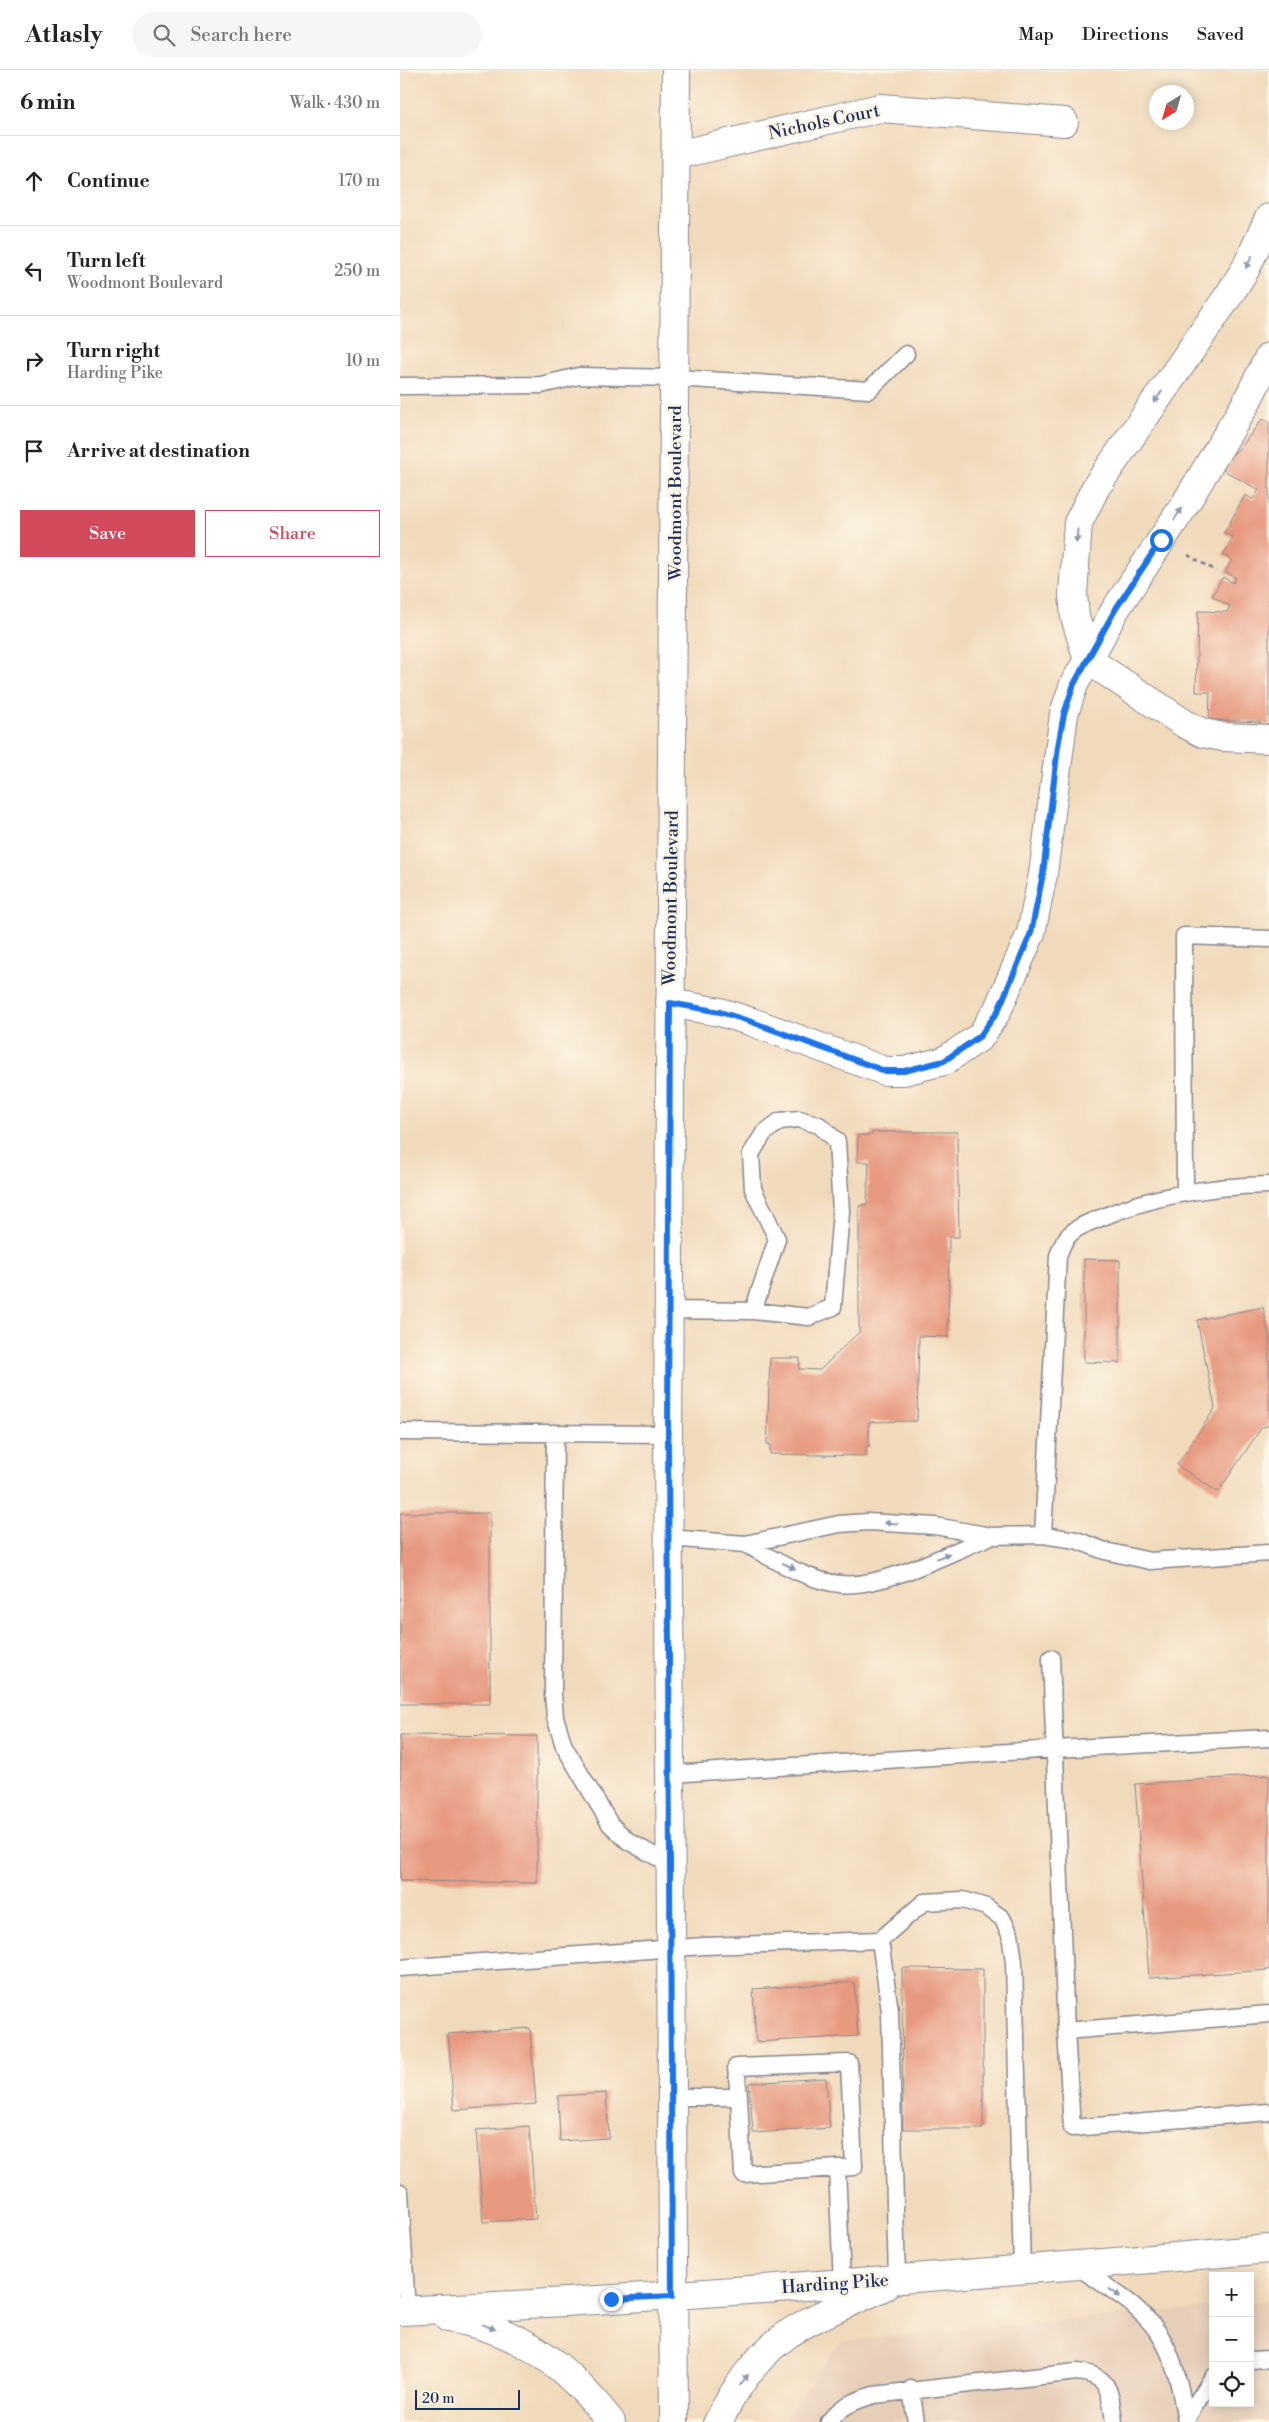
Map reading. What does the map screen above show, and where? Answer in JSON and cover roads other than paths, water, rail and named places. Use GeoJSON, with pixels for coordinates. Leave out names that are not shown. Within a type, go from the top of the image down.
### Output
{"type":"FeatureCollection","features":[{"type":"Feature","properties":{"kind":"main road","name":"Woodmont Boulevard"},"geometry":{"type":"LineString","coordinates":[[674,2422],[668,1310],[676,378],[676,70]]}},
{"type":"Feature","properties":{"kind":"main road","name":"Nichols Court"},"geometry":{"type":"LineString","coordinates":[[677,155],[880,108],[1064,122]]}},
{"type":"Feature","properties":{"kind":"main road"},"geometry":{"type":"LineString","coordinates":[[1269,218],[1250,262],[1231,292],[1096,487],[1086,505],[1078,523],[1073,606],[1088,660],[1185,724],[1203,733],[1223,737],[1269,739]]}},
{"type":"Feature","properties":{"kind":"main road"},"geometry":{"type":"LineString","coordinates":[[670,1003],[720,1012],[752,1022],[885,1071],[904,1071],[944,1061],[980,1036],[998,1011],[1031,933],[1043,874],[1064,714],[1074,684],[1115,610],[1184,506],[1244,405],[1269,357]]}},
{"type":"Feature","properties":{"kind":"main road","name":"Harding Pike"},"geometry":{"type":"LineString","coordinates":[[404,2311],[672,2296],[898,2280],[1269,2248]]}},
{"type":"Feature","properties":{"kind":"main road"},"geometry":{"type":"LineString","coordinates":[[718,2422],[739,2387],[758,2361],[784,2337],[898,2280]]}},
{"type":"Feature","properties":{"kind":"main road"},"geometry":{"type":"LineString","coordinates":[[404,2311],[476,2322],[520,2340],[565,2370],[611,2422]]}},
{"type":"Feature","properties":{"kind":"lane"},"geometry":{"type":"LineString","coordinates":[[400,386],[541,385],[580,376],[676,378],[869,390],[906,354]]}},
{"type":"Feature","properties":{"kind":"lane"},"geometry":{"type":"LineString","coordinates":[[1185,1191],[1184,936],[1269,939]]}},
{"type":"Feature","properties":{"kind":"lane"},"geometry":{"type":"LineString","coordinates":[[668,1310],[752,1311],[809,1317],[833,1307],[840,1212],[837,1141],[819,1125],[800,1119],[780,1121],[764,1133],[751,1154],[753,1189],[777,1238],[752,1311]]}},
{"type":"Feature","properties":{"kind":"lane"},"geometry":{"type":"LineString","coordinates":[[1043,1535],[1058,1256],[1066,1238],[1084,1224],[1128,1205],[1185,1191],[1269,1185]]}},
{"type":"Feature","properties":{"kind":"lane"},"geometry":{"type":"LineString","coordinates":[[400,1432],[668,1434]]}},
{"type":"Feature","properties":{"kind":"lane"},"geometry":{"type":"LineString","coordinates":[[556,1433],[553,1694],[558,1731],[564,1746],[610,1824],[628,1841],[671,1865]]}},
{"type":"Feature","properties":{"kind":"lane"},"geometry":{"type":"LineString","coordinates":[[669,1538],[746,1544],[839,1524],[868,1522],[935,1526],[991,1536],[1043,1535],[1076,1540],[1105,1551],[1150,1561],[1269,1553]]}},
{"type":"Feature","properties":{"kind":"lane"},"geometry":{"type":"LineString","coordinates":[[746,1544],[825,1581],[855,1585],[872,1584],[991,1536]]}},
{"type":"Feature","properties":{"kind":"lane"},"geometry":{"type":"LineString","coordinates":[[1051,1658],[1066,2031],[1072,2128],[1269,2112]]}},
{"type":"Feature","properties":{"kind":"lane"},"geometry":{"type":"LineString","coordinates":[[671,1774],[1054,1749],[1269,1738]]}},
{"type":"Feature","properties":{"kind":"lane"},"geometry":{"type":"LineString","coordinates":[[400,1968],[672,1949],[880,1940],[924,1902],[963,1900],[986,1907],[1002,1918],[1010,1934],[1014,1962],[1022,2270]]}},
{"type":"Feature","properties":{"kind":"lane"},"geometry":{"type":"LineString","coordinates":[[880,1940],[890,2011],[898,2280]]}},
{"type":"Feature","properties":{"kind":"lane"},"geometry":{"type":"LineString","coordinates":[[1066,2031],[1269,2014]]}},
{"type":"Feature","properties":{"kind":"lane"},"geometry":{"type":"LineString","coordinates":[[849,2062],[854,2167],[743,2174],[738,2097],[736,2067],[849,2062]]}},
{"type":"Feature","properties":{"kind":"lane"},"geometry":{"type":"LineString","coordinates":[[672,2097],[738,2097]]}},
{"type":"Feature","properties":{"kind":"lane"},"geometry":{"type":"LineString","coordinates":[[838,2168],[842,2283]]}},
{"type":"Feature","properties":{"kind":"lane"},"geometry":{"type":"LineString","coordinates":[[400,2192],[404,2311]]}},
{"type":"Feature","properties":{"kind":"lane"},"geometry":{"type":"LineString","coordinates":[[1074,2265],[1139,2310],[1152,2324],[1165,2343],[1171,2358],[1186,2420]]}},
{"type":"Feature","properties":{"kind":"lane"},"geometry":{"type":"LineString","coordinates":[[1254,2360],[1269,2359]]}},
{"type":"Feature","properties":{"kind":"lane"},"geometry":{"type":"LineString","coordinates":[[829,2422],[842,2408],[856,2400],[874,2394],[1077,2372],[1090,2373],[1101,2378],[1108,2386],[1114,2422]]}},
{"type":"Feature","properties":{"kind":"lane"},"geometry":{"type":"LineString","coordinates":[[1186,2420],[1209,2383]]}},
{"type":"Feature","properties":{"kind":"lane"},"geometry":{"type":"LineString","coordinates":[[911,2389],[916,2422]]}}]}
